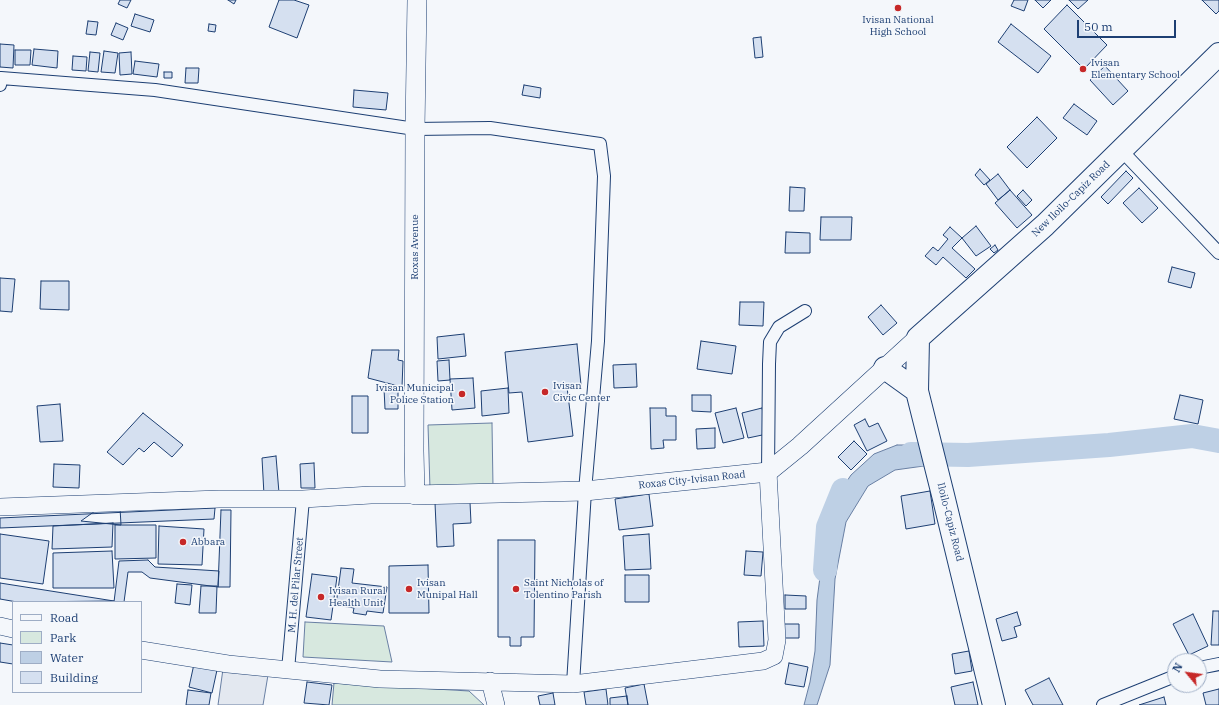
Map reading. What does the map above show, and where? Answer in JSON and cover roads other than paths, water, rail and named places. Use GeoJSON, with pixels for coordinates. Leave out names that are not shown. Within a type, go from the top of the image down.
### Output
{"type":"FeatureCollection","features":[{"type":"Feature","properties":{"kind":"highway","name":"New Iloilo-Capiz Road"},"geometry":{"type":"LineString","coordinates":[[918,338],[1045,225],[1219,54]]}},
{"type":"Feature","properties":{"kind":"highway","name":"Iloilo-Capiz Road"},"geometry":{"type":"LineString","coordinates":[[918,338],[917,391],[994,705]]}},
{"type":"Feature","properties":{"kind":"highway"},"geometry":{"type":"LineString","coordinates":[[885,368],[917,391]]}},
{"type":"Feature","properties":{"kind":"main road","name":"Roxas Avenue"},"geometry":{"type":"LineString","coordinates":[[415,495],[415,130],[417,0]]}},
{"type":"Feature","properties":{"kind":"main road"},"geometry":{"type":"LineString","coordinates":[[768,472],[800,446],[918,338]]}},
{"type":"Feature","properties":{"kind":"main road","name":"Roxas City-Ivisan Road"},"geometry":{"type":"LineString","coordinates":[[415,495],[585,491],[768,472]]}},
{"type":"Feature","properties":{"kind":"street"},"geometry":{"type":"LineString","coordinates":[[0,85],[1,78],[155,90],[415,130],[490,128],[600,144],[604,176],[598,341],[585,491],[573,684]]}},
{"type":"Feature","properties":{"kind":"street"},"geometry":{"type":"LineString","coordinates":[[1121,150],[1219,253]]}},
{"type":"Feature","properties":{"kind":"street"},"geometry":{"type":"LineString","coordinates":[[142,650],[228,664],[380,679],[573,684],[763,661],[774,656],[776,640],[768,472],[770,342],[779,327],[805,311]]}},
{"type":"Feature","properties":{"kind":"street"},"geometry":{"type":"LineString","coordinates":[[0,507],[219,499],[303,499],[372,495],[415,495]]}},
{"type":"Feature","properties":{"kind":"street","name":"M. H. del Pilar Street"},"geometry":{"type":"LineString","coordinates":[[288,670],[303,499]]}},
{"type":"Feature","properties":{"kind":"street"},"geometry":{"type":"LineString","coordinates":[[0,626],[12,629]]}},
{"type":"Feature","properties":{"kind":"street"},"geometry":{"type":"LineString","coordinates":[[1207,666],[1219,664]]}},
{"type":"Feature","properties":{"kind":"street"},"geometry":{"type":"LineString","coordinates":[[1108,704],[1167,679]]}},
{"type":"Feature","properties":{"kind":"street"},"geometry":{"type":"LineString","coordinates":[[490,681],[496,705]]}},
{"type":"Feature","properties":{"kind":"water"},"geometry":{"type":"Polygon","coordinates":[[[897,445],[926,445],[931,465],[895,470],[868,486],[846,522],[835,579],[830,665],[817,705],[804,705],[810,682],[815,651],[817,600],[822,562],[835,499],[851,475],[874,454],[897,445]]]}},
{"type":"Feature","properties":{"kind":"waterway"},"geometry":{"type":"LineString","coordinates":[[911,454],[968,455],[1109,445],[1192,436],[1219,441]]}},
{"type":"Feature","properties":{"kind":"waterway"},"geometry":{"type":"LineString","coordinates":[[825,570],[828,527],[843,490]]}},
{"type":"Feature","properties":{"kind":"place","name":"Ivisan National High School"},"geometry":{"type":"Point","coordinates":[898,8]}},
{"type":"Feature","properties":{"kind":"place","name":"Ivisan Elementary School"},"geometry":{"type":"Point","coordinates":[1083,69]}},
{"type":"Feature","properties":{"kind":"place","name":"Ivisan Civic Center"},"geometry":{"type":"Point","coordinates":[545,392]}},
{"type":"Feature","properties":{"kind":"place","name":"Ivisan Municipal Police Station"},"geometry":{"type":"Point","coordinates":[462,394]}},
{"type":"Feature","properties":{"kind":"place","name":"Abbara"},"geometry":{"type":"Point","coordinates":[183,542]}},
{"type":"Feature","properties":{"kind":"place","name":"Ivisan Munipal Hall"},"geometry":{"type":"Point","coordinates":[409,589]}},
{"type":"Feature","properties":{"kind":"place","name":"Saint Nicholas of Tolentino Parish"},"geometry":{"type":"Point","coordinates":[516,589]}},
{"type":"Feature","properties":{"kind":"place","name":"Ivisan Rural Health Unit"},"geometry":{"type":"Point","coordinates":[321,597]}}]}
